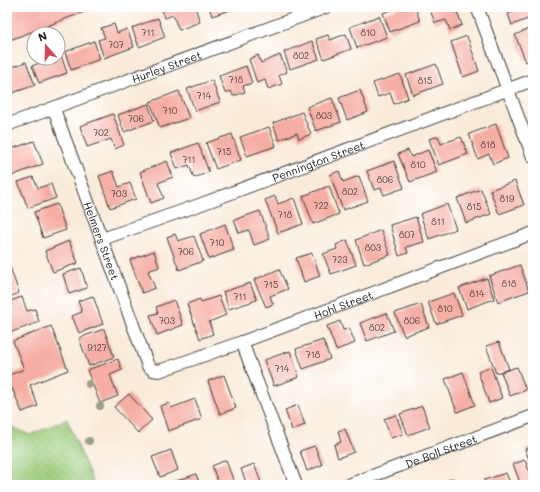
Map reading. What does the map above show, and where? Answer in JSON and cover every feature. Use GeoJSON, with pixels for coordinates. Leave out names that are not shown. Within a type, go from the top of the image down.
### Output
{"type":"FeatureCollection","features":[{"type":"Feature","properties":{"kind":"street","name":"Hurley Street"},"geometry":{"type":"LineString","coordinates":[[7,125],[326,7]]}},
{"type":"Feature","properties":{"kind":"street"},"geometry":{"type":"LineString","coordinates":[[477,7],[533,157]]}},
{"type":"Feature","properties":{"kind":"street","name":"Pennington Street"},"geometry":{"type":"LineString","coordinates":[[102,239],[199,205],[533,80]]}},
{"type":"Feature","properties":{"kind":"street","name":"Helmers Street"},"geometry":{"type":"LineString","coordinates":[[54,108],[148,366],[153,370]]}},
{"type":"Feature","properties":{"kind":"street","name":"Hohl Street"},"geometry":{"type":"LineString","coordinates":[[153,370],[159,371],[242,342],[533,233]]}},
{"type":"Feature","properties":{"kind":"street"},"geometry":{"type":"LineString","coordinates":[[242,342],[296,485]]}},
{"type":"Feature","properties":{"kind":"street","name":"De Boll Street"},"geometry":{"type":"LineString","coordinates":[[348,485],[533,416]]}},
{"type":"Feature","properties":{"kind":"green space"},"geometry":{"type":"Polygon","coordinates":[[[67,419],[94,485],[7,485],[7,425],[30,435],[67,419]]]}},
{"type":"Feature","properties":{"kind":"building"},"geometry":{"type":"Polygon","coordinates":[[[7,7],[88,7],[89,10],[47,26],[26,26],[26,34],[7,41],[7,7]]]}},
{"type":"Feature","properties":{"kind":"building"},"geometry":{"type":"Polygon","coordinates":[[[170,7],[195,7],[200,22],[179,30],[173,15],[165,18],[162,10],[170,7]]]}},
{"type":"Feature","properties":{"kind":"building"},"geometry":{"type":"Polygon","coordinates":[[[209,7],[233,7],[233,9],[212,16],[209,7]]]}},
{"type":"Feature","properties":{"kind":"building"},"geometry":{"type":"Polygon","coordinates":[[[400,7],[415,7],[420,21],[390,32],[383,13],[400,7]]]}},
{"type":"Feature","properties":{"kind":"building"},"geometry":{"type":"Polygon","coordinates":[[[429,7],[455,7],[462,25],[450,30],[446,20],[435,23],[429,7]]]}},
{"type":"Feature","properties":{"kind":"building"},"geometry":{"type":"Polygon","coordinates":[[[511,7],[533,7],[533,17],[512,25],[508,14],[513,12],[511,7]]]}},
{"type":"Feature","properties":{"kind":"building"},"geometry":{"type":"Polygon","coordinates":[[[379,16],[387,37],[357,48],[350,27],[379,16]]]}},
{"type":"Feature","properties":{"kind":"building"},"geometry":{"type":"Polygon","coordinates":[[[158,18],[165,37],[139,47],[132,28],[158,18]]]}},
{"type":"Feature","properties":{"kind":"building"},"geometry":{"type":"Polygon","coordinates":[[[114,24],[117,33],[127,29],[134,47],[104,58],[98,40],[105,38],[101,28],[114,24]]]}},
{"type":"Feature","properties":{"kind":"building"},"geometry":{"type":"Polygon","coordinates":[[[533,27],[533,59],[526,62],[515,35],[533,27]]]}},
{"type":"Feature","properties":{"kind":"building"},"geometry":{"type":"Polygon","coordinates":[[[346,34],[351,49],[324,59],[316,39],[328,35],[330,40],[346,34]]]}},
{"type":"Feature","properties":{"kind":"building"},"geometry":{"type":"Polygon","coordinates":[[[467,36],[479,71],[463,77],[451,42],[467,36]]]}},
{"type":"Feature","properties":{"kind":"building"},"geometry":{"type":"Polygon","coordinates":[[[94,41],[100,59],[71,70],[66,52],[94,41]]]}},
{"type":"Feature","properties":{"kind":"building"},"geometry":{"type":"Polygon","coordinates":[[[312,41],[319,59],[290,69],[284,52],[312,41]]]}},
{"type":"Feature","properties":{"kind":"building"},"geometry":{"type":"Polygon","coordinates":[[[258,55],[261,63],[280,55],[287,72],[279,75],[282,84],[268,89],[265,80],[257,83],[249,59],[258,55]]]}},
{"type":"Feature","properties":{"kind":"building"},"geometry":{"type":"Polygon","coordinates":[[[26,62],[26,66],[28,66],[35,85],[7,95],[7,69],[26,62]]]}},
{"type":"Feature","properties":{"kind":"building"},"geometry":{"type":"Polygon","coordinates":[[[436,64],[443,84],[413,95],[406,75],[436,64]]]}},
{"type":"Feature","properties":{"kind":"building"},"geometry":{"type":"Polygon","coordinates":[[[32,66],[65,66],[67,73],[39,83],[32,66]]]}},
{"type":"Feature","properties":{"kind":"building"},"geometry":{"type":"Polygon","coordinates":[[[246,66],[252,83],[243,86],[245,92],[233,96],[231,91],[225,93],[219,76],[246,66]]]}},
{"type":"Feature","properties":{"kind":"building"},"geometry":{"type":"Polygon","coordinates":[[[400,74],[408,98],[394,104],[390,93],[378,97],[373,83],[400,74]]]}},
{"type":"Feature","properties":{"kind":"building"},"geometry":{"type":"Polygon","coordinates":[[[212,80],[220,102],[195,111],[187,89],[212,80]]]}},
{"type":"Feature","properties":{"kind":"building"},"geometry":{"type":"Polygon","coordinates":[[[360,90],[368,112],[347,120],[339,98],[360,90]]]}},
{"type":"Feature","properties":{"kind":"building"},"geometry":{"type":"Polygon","coordinates":[[[179,91],[189,118],[160,128],[150,102],[179,91]]]}},
{"type":"Feature","properties":{"kind":"building"},"geometry":{"type":"Polygon","coordinates":[[[332,98],[341,122],[316,131],[307,107],[332,98]]]}},
{"type":"Feature","properties":{"kind":"building"},"geometry":{"type":"Polygon","coordinates":[[[148,104],[154,121],[124,132],[118,115],[148,104]]]}},
{"type":"Feature","properties":{"kind":"building"},"geometry":{"type":"Polygon","coordinates":[[[302,112],[311,134],[299,139],[297,133],[279,140],[273,123],[302,112]]]}},
{"type":"Feature","properties":{"kind":"building"},"geometry":{"type":"Polygon","coordinates":[[[113,114],[124,145],[115,149],[111,139],[87,147],[80,126],[113,114]]]}},
{"type":"Feature","properties":{"kind":"building"},"geometry":{"type":"Polygon","coordinates":[[[496,124],[508,158],[493,164],[489,154],[478,159],[469,134],[496,124]]]}},
{"type":"Feature","properties":{"kind":"building"},"geometry":{"type":"Polygon","coordinates":[[[269,127],[276,146],[247,156],[240,137],[269,127]]]}},
{"type":"Feature","properties":{"kind":"building"},"geometry":{"type":"Polygon","coordinates":[[[232,134],[241,160],[216,169],[206,143],[232,134]]]}},
{"type":"Feature","properties":{"kind":"building"},"geometry":{"type":"Polygon","coordinates":[[[7,135],[9,135],[14,148],[34,141],[43,164],[11,176],[7,165],[7,135]]]}},
{"type":"Feature","properties":{"kind":"building"},"geometry":{"type":"Polygon","coordinates":[[[438,136],[441,144],[461,137],[468,154],[439,165],[429,139],[438,136]]]}},
{"type":"Feature","properties":{"kind":"building"},"geometry":{"type":"Polygon","coordinates":[[[198,143],[209,172],[194,178],[189,165],[177,169],[171,153],[198,143]]]}},
{"type":"Feature","properties":{"kind":"building"},"geometry":{"type":"Polygon","coordinates":[[[408,150],[411,157],[428,150],[437,172],[410,182],[398,154],[408,150]]]}},
{"type":"Feature","properties":{"kind":"building"},"geometry":{"type":"Polygon","coordinates":[[[167,161],[173,177],[158,183],[164,198],[151,203],[140,172],[167,161]]]}},
{"type":"Feature","properties":{"kind":"building"},"geometry":{"type":"Polygon","coordinates":[[[394,161],[404,188],[384,195],[381,188],[374,190],[367,171],[394,161]]]}},
{"type":"Feature","properties":{"kind":"building"},"geometry":{"type":"Polygon","coordinates":[[[113,171],[119,187],[130,183],[136,199],[110,208],[99,176],[113,171]]]}},
{"type":"Feature","properties":{"kind":"building"},"geometry":{"type":"Polygon","coordinates":[[[339,171],[343,182],[359,176],[368,201],[343,210],[330,175],[339,171]]]}},
{"type":"Feature","properties":{"kind":"building"},"geometry":{"type":"Polygon","coordinates":[[[33,177],[38,188],[51,184],[56,198],[28,208],[18,182],[33,177]]]}},
{"type":"Feature","properties":{"kind":"building"},"geometry":{"type":"Polygon","coordinates":[[[515,181],[524,205],[499,214],[490,190],[515,181]]]}},
{"type":"Feature","properties":{"kind":"building"},"geometry":{"type":"Polygon","coordinates":[[[329,186],[339,214],[313,224],[303,196],[329,186]]]}},
{"type":"Feature","properties":{"kind":"building"},"geometry":{"type":"Polygon","coordinates":[[[481,189],[491,214],[466,223],[457,198],[481,189]]]}},
{"type":"Feature","properties":{"kind":"building"},"geometry":{"type":"Polygon","coordinates":[[[275,196],[278,204],[294,198],[303,224],[278,233],[265,200],[275,196]]]}},
{"type":"Feature","properties":{"kind":"building"},"geometry":{"type":"Polygon","coordinates":[[[57,204],[66,230],[43,238],[34,212],[57,204]]]}},
{"type":"Feature","properties":{"kind":"building"},"geometry":{"type":"Polygon","coordinates":[[[447,204],[456,229],[429,239],[420,214],[447,204]]]}},
{"type":"Feature","properties":{"kind":"building"},"geometry":{"type":"Polygon","coordinates":[[[260,211],[270,239],[254,245],[249,230],[239,233],[234,220],[260,211]]]}},
{"type":"Feature","properties":{"kind":"building"},"geometry":{"type":"Polygon","coordinates":[[[416,217],[424,242],[406,247],[408,253],[399,256],[390,225],[416,217]]]}},
{"type":"Feature","properties":{"kind":"building"},"geometry":{"type":"Polygon","coordinates":[[[225,224],[234,250],[209,259],[200,234],[225,224]]]}},
{"type":"Feature","properties":{"kind":"building"},"geometry":{"type":"Polygon","coordinates":[[[381,230],[390,255],[364,264],[356,240],[381,230]]]}},
{"type":"Feature","properties":{"kind":"building"},"geometry":{"type":"Polygon","coordinates":[[[175,234],[178,241],[194,236],[203,261],[179,270],[167,237],[175,234]]]}},
{"type":"Feature","properties":{"kind":"building"},"geometry":{"type":"Polygon","coordinates":[[[347,240],[356,265],[331,274],[323,254],[337,249],[336,245],[347,240]]]}},
{"type":"Feature","properties":{"kind":"building"},"geometry":{"type":"Polygon","coordinates":[[[69,241],[78,263],[53,272],[45,251],[69,241]]]}},
{"type":"Feature","properties":{"kind":"building"},"geometry":{"type":"Polygon","coordinates":[[[154,251],[159,267],[148,271],[155,288],[142,293],[130,260],[154,251]]]}},
{"type":"Feature","properties":{"kind":"building"},"geometry":{"type":"Polygon","coordinates":[[[312,253],[320,276],[304,282],[296,258],[312,253]]]}},
{"type":"Feature","properties":{"kind":"building"},"geometry":{"type":"Polygon","coordinates":[[[9,264],[19,293],[7,298],[7,265],[9,264]]]}},
{"type":"Feature","properties":{"kind":"building"},"geometry":{"type":"Polygon","coordinates":[[[520,265],[529,291],[498,302],[489,276],[520,265]]]}},
{"type":"Feature","properties":{"kind":"building"},"geometry":{"type":"Polygon","coordinates":[[[81,268],[87,288],[69,294],[63,274],[81,268]]]}},
{"type":"Feature","properties":{"kind":"building"},"geometry":{"type":"Polygon","coordinates":[[[279,269],[288,289],[270,296],[273,304],[266,307],[254,280],[279,269]]]}},
{"type":"Feature","properties":{"kind":"building"},"geometry":{"type":"Polygon","coordinates":[[[487,278],[494,299],[467,309],[459,288],[487,278]]]}},
{"type":"Feature","properties":{"kind":"building"},"geometry":{"type":"Polygon","coordinates":[[[250,283],[257,300],[229,309],[223,292],[250,283]]]}},
{"type":"Feature","properties":{"kind":"building"},"geometry":{"type":"Polygon","coordinates":[[[454,293],[462,315],[436,324],[428,302],[454,293]]]}},
{"type":"Feature","properties":{"kind":"building"},"geometry":{"type":"Polygon","coordinates":[[[93,296],[103,324],[79,333],[72,316],[82,312],[78,301],[93,296]]]}},
{"type":"Feature","properties":{"kind":"building"},"geometry":{"type":"Polygon","coordinates":[[[219,296],[226,315],[209,322],[213,334],[200,339],[187,304],[200,299],[201,302],[219,296]]]}},
{"type":"Feature","properties":{"kind":"building"},"geometry":{"type":"Polygon","coordinates":[[[22,297],[27,311],[35,309],[39,322],[9,333],[7,327],[7,302],[22,297]]]}},
{"type":"Feature","properties":{"kind":"building"},"geometry":{"type":"Polygon","coordinates":[[[174,300],[183,325],[157,335],[150,315],[158,313],[156,307],[174,300]]]}},
{"type":"Feature","properties":{"kind":"building"},"geometry":{"type":"Polygon","coordinates":[[[421,304],[429,327],[404,336],[395,313],[421,304]]]}},
{"type":"Feature","properties":{"kind":"building"},"geometry":{"type":"Polygon","coordinates":[[[387,313],[394,331],[367,341],[360,323],[387,313]]]}},
{"type":"Feature","properties":{"kind":"building"},"geometry":{"type":"Polygon","coordinates":[[[340,321],[343,330],[349,328],[355,343],[336,350],[327,326],[340,321]]]}},
{"type":"Feature","properties":{"kind":"building"},"geometry":{"type":"Polygon","coordinates":[[[51,326],[68,370],[30,385],[38,406],[22,412],[7,376],[24,369],[13,341],[51,326]]]}},
{"type":"Feature","properties":{"kind":"building"},"geometry":{"type":"Polygon","coordinates":[[[104,329],[114,357],[89,366],[79,338],[104,329]]]}},
{"type":"Feature","properties":{"kind":"building"},"geometry":{"type":"Polygon","coordinates":[[[323,340],[330,359],[303,369],[296,349],[323,340]]]}},
{"type":"Feature","properties":{"kind":"building"},"geometry":{"type":"Polygon","coordinates":[[[499,342],[509,369],[496,373],[486,346],[499,342]]]}},
{"type":"Feature","properties":{"kind":"building"},"geometry":{"type":"Polygon","coordinates":[[[290,351],[299,377],[274,386],[264,360],[290,351]]]}},
{"type":"Feature","properties":{"kind":"building"},"geometry":{"type":"Polygon","coordinates":[[[118,359],[122,370],[110,375],[118,396],[100,403],[87,370],[118,359]]]}},
{"type":"Feature","properties":{"kind":"building"},"geometry":{"type":"Polygon","coordinates":[[[491,367],[502,398],[489,403],[478,372],[491,367]]]}},
{"type":"Feature","properties":{"kind":"building"},"geometry":{"type":"Polygon","coordinates":[[[517,367],[526,390],[510,396],[501,372],[517,367]]]}},
{"type":"Feature","properties":{"kind":"building"},"geometry":{"type":"Polygon","coordinates":[[[463,372],[475,405],[457,412],[445,379],[463,372]]]}},
{"type":"Feature","properties":{"kind":"building"},"geometry":{"type":"Polygon","coordinates":[[[224,375],[236,408],[220,414],[208,381],[224,375]]]}},
{"type":"Feature","properties":{"kind":"building"},"geometry":{"type":"Polygon","coordinates":[[[129,394],[152,420],[138,433],[114,407],[129,394]]]}},
{"type":"Feature","properties":{"kind":"building"},"geometry":{"type":"Polygon","coordinates":[[[195,399],[202,419],[168,431],[160,406],[169,403],[171,408],[195,399]]]}},
{"type":"Feature","properties":{"kind":"building"},"geometry":{"type":"Polygon","coordinates":[[[298,405],[305,425],[292,430],[285,410],[298,405]]]}},
{"type":"Feature","properties":{"kind":"building"},"geometry":{"type":"Polygon","coordinates":[[[422,406],[430,427],[408,435],[400,414],[422,406]]]}},
{"type":"Feature","properties":{"kind":"building"},"geometry":{"type":"Polygon","coordinates":[[[396,415],[403,434],[391,438],[384,419],[396,415]]]}},
{"type":"Feature","properties":{"kind":"building"},"geometry":{"type":"Polygon","coordinates":[[[345,429],[354,452],[338,458],[334,445],[341,442],[338,431],[345,429]]]}},
{"type":"Feature","properties":{"kind":"building"},"geometry":{"type":"Polygon","coordinates":[[[315,446],[322,465],[307,471],[300,451],[315,446]]]}},
{"type":"Feature","properties":{"kind":"building"},"geometry":{"type":"Polygon","coordinates":[[[533,446],[533,470],[525,449],[533,446]]]}},
{"type":"Feature","properties":{"kind":"building"},"geometry":{"type":"Polygon","coordinates":[[[171,450],[178,470],[160,477],[152,457],[171,450]]]}},
{"type":"Feature","properties":{"kind":"building"},"geometry":{"type":"Polygon","coordinates":[[[226,460],[235,485],[219,485],[212,466],[226,460]]]}},
{"type":"Feature","properties":{"kind":"building"},"geometry":{"type":"Polygon","coordinates":[[[525,460],[533,485],[521,485],[513,464],[525,460]]]}},
{"type":"Feature","properties":{"kind":"building"},"geometry":{"type":"Polygon","coordinates":[[[254,464],[262,485],[247,485],[241,469],[254,464]]]}},
{"type":"Feature","properties":{"kind":"building"},"geometry":{"type":"Polygon","coordinates":[[[506,473],[511,485],[486,485],[484,480],[506,473]]]}},
{"type":"Feature","properties":{"kind":"building"},"geometry":{"type":"Polygon","coordinates":[[[196,474],[200,485],[166,485],[196,474]]]}},
{"type":"Feature","properties":{"kind":"building"},"geometry":{"type":"Polygon","coordinates":[[[453,478],[456,485],[435,485],[453,478]]]}}]}
